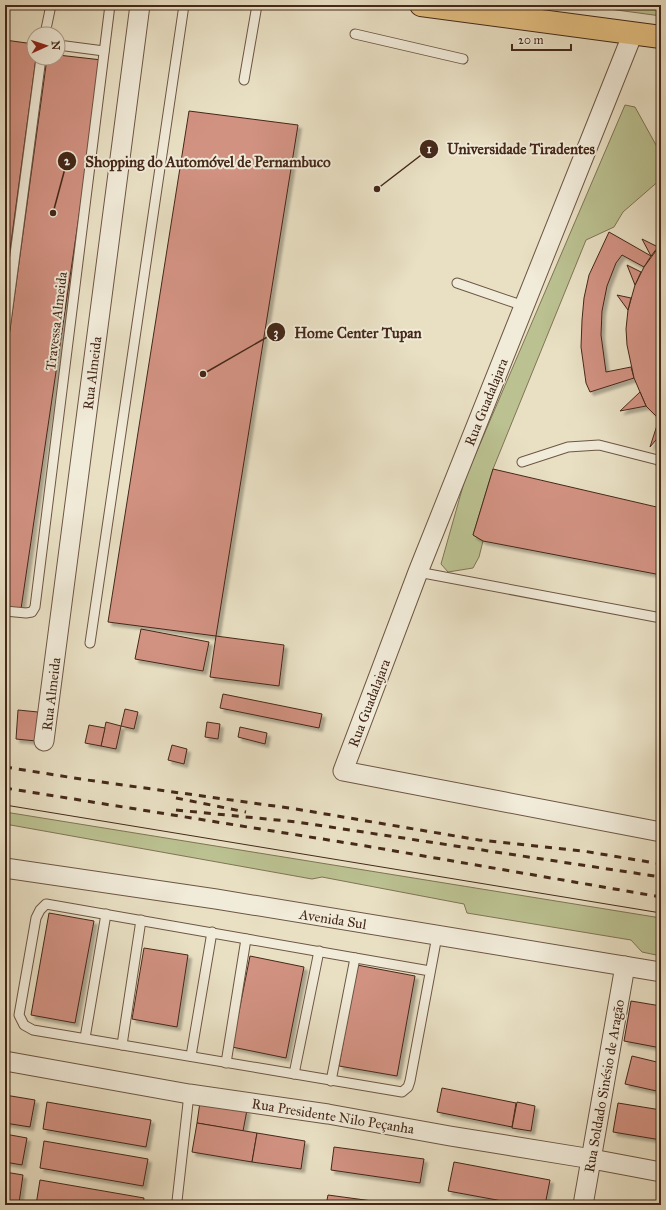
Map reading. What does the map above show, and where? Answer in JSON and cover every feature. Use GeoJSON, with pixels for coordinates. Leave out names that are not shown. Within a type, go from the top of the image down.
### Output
{"type":"FeatureCollection","features":[{"type":"Feature","properties":{"kind":"highway"},"geometry":{"type":"LineString","coordinates":[[421,5],[661,37]]}},
{"type":"Feature","properties":{"kind":"street","name":"Rua Almeida"},"geometry":{"type":"LineString","coordinates":[[44,741],[140,5]]}},
{"type":"Feature","properties":{"kind":"street","name":"Rua Guadalajara"},"geometry":{"type":"LineString","coordinates":[[634,34],[418,572],[344,771],[661,832]]}},
{"type":"Feature","properties":{"kind":"street","name":"Avenida Sul"},"geometry":{"type":"LineString","coordinates":[[5,868],[216,900],[661,972]]}},
{"type":"Feature","properties":{"kind":"street","name":"Rua Soldado Sinésio de Aragão"},"geometry":{"type":"LineString","coordinates":[[583,1205],[625,966]]}},
{"type":"Feature","properties":{"kind":"street","name":"Rua Presidente Nilo Peçanha"},"geometry":{"type":"LineString","coordinates":[[5,1061],[189,1094],[328,1114],[661,1172]]}},
{"type":"Feature","properties":{"kind":"lane"},"geometry":{"type":"LineString","coordinates":[[47,26],[51,5]]}},
{"type":"Feature","properties":{"kind":"lane","name":"Travessa Almeida"},"geometry":{"type":"LineString","coordinates":[[5,611],[26,613],[32,612],[35,607],[110,5]]}},
{"type":"Feature","properties":{"kind":"lane"},"geometry":{"type":"LineString","coordinates":[[90,643],[184,5]]}},
{"type":"Feature","properties":{"kind":"lane"},"geometry":{"type":"LineString","coordinates":[[244,80],[257,5]]}},
{"type":"Feature","properties":{"kind":"lane"},"geometry":{"type":"LineString","coordinates":[[355,34],[463,59]]}},
{"type":"Feature","properties":{"kind":"lane"},"geometry":{"type":"LineString","coordinates":[[66,46],[104,50]]}},
{"type":"Feature","properties":{"kind":"lane"},"geometry":{"type":"LineString","coordinates":[[5,330],[40,66]]}},
{"type":"Feature","properties":{"kind":"lane"},"geometry":{"type":"LineString","coordinates":[[457,283],[524,306]]}},
{"type":"Feature","properties":{"kind":"lane"},"geometry":{"type":"LineString","coordinates":[[522,462],[568,448],[599,444],[658,460],[661,463]]}},
{"type":"Feature","properties":{"kind":"lane"},"geometry":{"type":"LineString","coordinates":[[418,572],[661,618]]}},
{"type":"Feature","properties":{"kind":"lane"},"geometry":{"type":"LineString","coordinates":[[430,971],[46,904],[40,910],[36,918],[20,1015],[24,1025],[33,1030],[402,1092],[408,1087],[410,1081],[437,936]]}},
{"type":"Feature","properties":{"kind":"lane"},"geometry":{"type":"LineString","coordinates":[[85,1038],[106,914]]}},
{"type":"Feature","properties":{"kind":"lane"},"geometry":{"type":"LineString","coordinates":[[122,1045],[141,920]]}},
{"type":"Feature","properties":{"kind":"lane"},"geometry":{"type":"LineString","coordinates":[[190,1056],[212,932]]}},
{"type":"Feature","properties":{"kind":"lane"},"geometry":{"type":"LineString","coordinates":[[226,1063],[246,939]]}},
{"type":"Feature","properties":{"kind":"lane"},"geometry":{"type":"LineString","coordinates":[[294,1074],[319,952]]}},
{"type":"Feature","properties":{"kind":"lane"},"geometry":{"type":"LineString","coordinates":[[331,1081],[355,958]]}},
{"type":"Feature","properties":{"kind":"lane"},"geometry":{"type":"LineString","coordinates":[[177,1201],[189,1094]]}},
{"type":"Feature","properties":{"kind":"green space"},"geometry":{"type":"Polygon","coordinates":[[[580,5],[661,5],[661,16],[587,6],[580,5]]]}},
{"type":"Feature","properties":{"kind":"green space"},"geometry":{"type":"Polygon","coordinates":[[[625,105],[635,107],[661,154],[661,179],[623,212],[614,227],[586,240],[493,469],[473,535],[483,541],[479,557],[473,568],[448,572],[441,564],[465,479],[625,105]]]}},
{"type":"Feature","properties":{"kind":"green space"},"geometry":{"type":"Polygon","coordinates":[[[5,812],[661,918],[661,956],[642,952],[631,940],[467,913],[464,904],[322,877],[312,879],[5,824],[5,812]]]}},
{"type":"Feature","properties":{"kind":"building"},"geometry":{"type":"Polygon","coordinates":[[[5,40],[26,43],[26,66],[35,66],[5,287],[5,40]]]}},
{"type":"Feature","properties":{"kind":"building"},"geometry":{"type":"Polygon","coordinates":[[[66,56],[102,60],[21,609],[5,607],[5,365],[46,66],[66,66],[66,56]]]}},
{"type":"Feature","properties":{"kind":"building"},"geometry":{"type":"Polygon","coordinates":[[[189,111],[298,125],[216,636],[108,622],[189,111]]]}},
{"type":"Feature","properties":{"kind":"building"},"geometry":{"type":"Polygon","coordinates":[[[609,232],[651,256],[644,267],[622,255],[616,263],[607,286],[602,311],[601,335],[606,372],[631,367],[634,378],[590,392],[586,383],[581,347],[584,298],[589,275],[609,232]]]}},
{"type":"Feature","properties":{"kind":"building"},"geometry":{"type":"Polygon","coordinates":[[[642,239],[658,247],[651,256],[642,239]]]}},
{"type":"Feature","properties":{"kind":"building"},"geometry":{"type":"Polygon","coordinates":[[[661,244],[661,421],[646,406],[634,378],[627,345],[626,329],[628,310],[635,285],[644,267],[661,244]]]}},
{"type":"Feature","properties":{"kind":"building"},"geometry":{"type":"Polygon","coordinates":[[[627,265],[641,272],[635,285],[627,265]]]}},
{"type":"Feature","properties":{"kind":"building"},"geometry":{"type":"Polygon","coordinates":[[[617,295],[631,298],[628,310],[617,295]]]}},
{"type":"Feature","properties":{"kind":"building"},"geometry":{"type":"Polygon","coordinates":[[[640,392],[646,406],[620,411],[640,392]]]}},
{"type":"Feature","properties":{"kind":"building"},"geometry":{"type":"Polygon","coordinates":[[[659,419],[661,421],[661,434],[650,447],[659,419]]]}},
{"type":"Feature","properties":{"kind":"building"},"geometry":{"type":"Polygon","coordinates":[[[493,469],[661,508],[661,575],[483,541],[473,535],[493,469]]]}},
{"type":"Feature","properties":{"kind":"building"},"geometry":{"type":"Polygon","coordinates":[[[141,629],[209,642],[203,671],[135,659],[141,629]]]}},
{"type":"Feature","properties":{"kind":"building"},"geometry":{"type":"Polygon","coordinates":[[[216,636],[284,645],[279,686],[210,677],[216,636]]]}},
{"type":"Feature","properties":{"kind":"building"},"geometry":{"type":"Polygon","coordinates":[[[223,694],[322,714],[319,728],[220,708],[223,694]]]}},
{"type":"Feature","properties":{"kind":"building"},"geometry":{"type":"Polygon","coordinates":[[[125,709],[138,712],[134,729],[121,726],[125,709]]]}},
{"type":"Feature","properties":{"kind":"building"},"geometry":{"type":"Polygon","coordinates":[[[18,710],[38,712],[36,741],[16,739],[18,710]]]}},
{"type":"Feature","properties":{"kind":"building"},"geometry":{"type":"Polygon","coordinates":[[[106,722],[121,726],[116,749],[101,746],[106,722]]]}},
{"type":"Feature","properties":{"kind":"building"},"geometry":{"type":"Polygon","coordinates":[[[207,722],[220,724],[218,739],[205,737],[207,722]]]}},
{"type":"Feature","properties":{"kind":"building"},"geometry":{"type":"Polygon","coordinates":[[[89,725],[105,728],[101,746],[85,743],[89,725]]]}},
{"type":"Feature","properties":{"kind":"building"},"geometry":{"type":"Polygon","coordinates":[[[240,727],[267,733],[265,744],[238,737],[240,727]]]}},
{"type":"Feature","properties":{"kind":"building"},"geometry":{"type":"Polygon","coordinates":[[[172,745],[187,749],[184,764],[168,760],[172,745]]]}},
{"type":"Feature","properties":{"kind":"building"},"geometry":{"type":"Polygon","coordinates":[[[49,913],[94,921],[75,1023],[31,1015],[49,913]]]}},
{"type":"Feature","properties":{"kind":"building"},"geometry":{"type":"Polygon","coordinates":[[[144,948],[188,955],[177,1027],[132,1019],[144,948]]]}},
{"type":"Feature","properties":{"kind":"building"},"geometry":{"type":"Polygon","coordinates":[[[250,956],[304,967],[286,1058],[232,1047],[250,956]]]}},
{"type":"Feature","properties":{"kind":"building"},"geometry":{"type":"Polygon","coordinates":[[[357,965],[415,976],[397,1076],[339,1066],[357,965]]]}},
{"type":"Feature","properties":{"kind":"building"},"geometry":{"type":"Polygon","coordinates":[[[631,1001],[661,1006],[661,1048],[624,1041],[631,1001]]]}},
{"type":"Feature","properties":{"kind":"building"},"geometry":{"type":"Polygon","coordinates":[[[632,1056],[661,1063],[661,1092],[625,1084],[632,1056]]]}},
{"type":"Feature","properties":{"kind":"building"},"geometry":{"type":"Polygon","coordinates":[[[442,1088],[516,1103],[512,1127],[437,1112],[442,1088]]]}},
{"type":"Feature","properties":{"kind":"building"},"geometry":{"type":"Polygon","coordinates":[[[5,1095],[35,1100],[30,1127],[5,1123],[5,1095]]]}},
{"type":"Feature","properties":{"kind":"building"},"geometry":{"type":"Polygon","coordinates":[[[47,1102],[151,1120],[146,1147],[43,1129],[47,1102]]]}},
{"type":"Feature","properties":{"kind":"building"},"geometry":{"type":"Polygon","coordinates":[[[200,1102],[247,1110],[243,1131],[197,1123],[200,1102]]]}},
{"type":"Feature","properties":{"kind":"building"},"geometry":{"type":"Polygon","coordinates":[[[517,1102],[535,1106],[531,1131],[512,1128],[517,1102]]]}},
{"type":"Feature","properties":{"kind":"building"},"geometry":{"type":"Polygon","coordinates":[[[618,1103],[661,1110],[661,1140],[613,1132],[618,1103]]]}},
{"type":"Feature","properties":{"kind":"building"},"geometry":{"type":"Polygon","coordinates":[[[197,1123],[257,1133],[252,1162],[192,1152],[197,1123]]]}},
{"type":"Feature","properties":{"kind":"building"},"geometry":{"type":"Polygon","coordinates":[[[257,1133],[305,1141],[301,1169],[252,1162],[257,1133]]]}},
{"type":"Feature","properties":{"kind":"building"},"geometry":{"type":"Polygon","coordinates":[[[5,1134],[27,1138],[22,1165],[5,1162],[5,1134]]]}},
{"type":"Feature","properties":{"kind":"building"},"geometry":{"type":"Polygon","coordinates":[[[44,1141],[148,1159],[143,1186],[40,1168],[44,1141]]]}},
{"type":"Feature","properties":{"kind":"building"},"geometry":{"type":"Polygon","coordinates":[[[334,1147],[424,1159],[420,1183],[331,1170],[334,1147]]]}},
{"type":"Feature","properties":{"kind":"building"},"geometry":{"type":"Polygon","coordinates":[[[454,1162],[550,1180],[545,1205],[524,1205],[448,1191],[454,1162]]]}},
{"type":"Feature","properties":{"kind":"building"},"geometry":{"type":"Polygon","coordinates":[[[5,1172],[23,1175],[19,1203],[5,1200],[5,1172]]]}},
{"type":"Feature","properties":{"kind":"building"},"geometry":{"type":"Polygon","coordinates":[[[40,1180],[144,1198],[143,1205],[36,1205],[40,1180]]]}},
{"type":"Feature","properties":{"kind":"building"},"geometry":{"type":"Polygon","coordinates":[[[328,1195],[402,1205],[326,1205],[328,1195]]]}},
{"type":"Feature","properties":{"kind":"tram line"},"geometry":{"type":"LineString","coordinates":[[5,805],[661,913]]}},
{"type":"Feature","properties":{"kind":"railway"},"geometry":{"type":"LineString","coordinates":[[5,767],[296,809],[479,840],[583,851],[661,864]]}},
{"type":"Feature","properties":{"kind":"railway"},"geometry":{"type":"LineString","coordinates":[[5,788],[366,846],[661,897]]}},
{"type":"Feature","properties":{"kind":"railway"},"geometry":{"type":"LineString","coordinates":[[176,798],[246,812]]}},
{"type":"Feature","properties":{"kind":"railway"},"geometry":{"type":"LineString","coordinates":[[176,810],[297,822],[661,877]]}},
{"type":"Feature","properties":{"kind":"place","name":"Universidade Tiradentes"},"geometry":{"type":"Point","coordinates":[377,189]}},
{"type":"Feature","properties":{"kind":"place","name":"Shopping do Automóvel de Pernambuco"},"geometry":{"type":"Point","coordinates":[53,213]}},
{"type":"Feature","properties":{"kind":"place","name":"Home Center Tupan"},"geometry":{"type":"Point","coordinates":[203,374]}}]}
